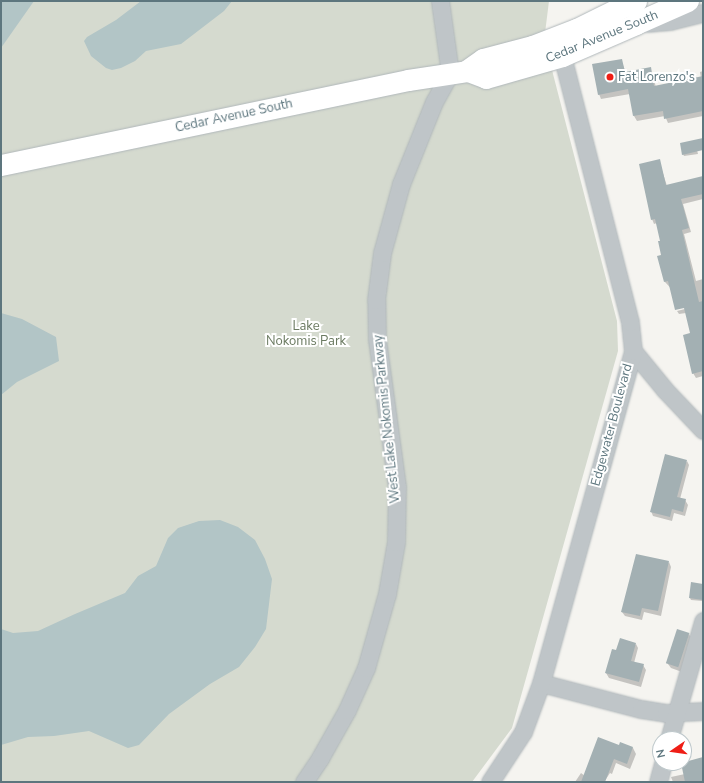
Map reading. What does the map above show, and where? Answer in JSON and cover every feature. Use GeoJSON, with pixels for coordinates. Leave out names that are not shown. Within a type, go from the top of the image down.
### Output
{"type":"FeatureCollection","features":[{"type":"Feature","properties":{"kind":"highway","name":"Cedar Avenue South"},"geometry":{"type":"LineString","coordinates":[[459,72],[484,60],[533,47],[577,30],[636,1]]}},
{"type":"Feature","properties":{"kind":"highway","name":"Cedar Avenue South"},"geometry":{"type":"LineString","coordinates":[[636,24],[688,1]]}},
{"type":"Feature","properties":{"kind":"main road","name":"Cedar Avenue South"},"geometry":{"type":"LineString","coordinates":[[1,165],[459,72],[486,78],[562,56],[636,24]]}},
{"type":"Feature","properties":{"kind":"street"},"geometry":{"type":"LineString","coordinates":[[440,1],[459,72]]}},
{"type":"Feature","properties":{"kind":"street"},"geometry":{"type":"LineString","coordinates":[[636,24],[670,21],[703,14]]}},
{"type":"Feature","properties":{"kind":"street","name":"Edgewater Boulevard"},"geometry":{"type":"LineString","coordinates":[[490,782],[522,732],[541,682],[633,352],[630,322],[562,56]]}},
{"type":"Feature","properties":{"kind":"street","name":"West Lake Nokomis Parkway"},"geometry":{"type":"LineString","coordinates":[[304,782],[320,758],[347,710],[366,668],[387,594],[396,542],[397,487],[377,339],[376,300],[382,253],[401,184],[434,102],[459,72]]}},
{"type":"Feature","properties":{"kind":"street"},"geometry":{"type":"LineString","coordinates":[[633,352],[665,390],[703,430]]}},
{"type":"Feature","properties":{"kind":"street"},"geometry":{"type":"LineString","coordinates":[[671,731],[703,620]]}},
{"type":"Feature","properties":{"kind":"street"},"geometry":{"type":"LineString","coordinates":[[541,682],[641,710],[676,713],[703,711]]}},
{"type":"Feature","properties":{"kind":"street"},"geometry":{"type":"LineString","coordinates":[[658,782],[661,771]]}},
{"type":"Feature","properties":{"kind":"green space","name":"Lake Nokomis Park"},"geometry":{"type":"Polygon","coordinates":[[[1,1],[549,1],[545,33],[553,74],[617,321],[618,351],[512,728],[472,782],[1,782],[1,1]]]}},
{"type":"Feature","properties":{"kind":"shaded area"},"geometry":{"type":"Polygon","coordinates":[[[1,1],[34,1],[1,48],[1,1]]]}},
{"type":"Feature","properties":{"kind":"shaded area"},"geometry":{"type":"Polygon","coordinates":[[[141,1],[232,1],[224,11],[181,44],[146,51],[135,61],[121,68],[112,70],[106,68],[91,56],[84,41],[87,37],[116,20],[141,1]]]}},
{"type":"Feature","properties":{"kind":"shaded area"},"geometry":{"type":"Polygon","coordinates":[[[1,313],[22,319],[56,337],[59,361],[17,382],[1,395],[1,313]]]}},
{"type":"Feature","properties":{"kind":"shaded area"},"geometry":{"type":"Polygon","coordinates":[[[220,520],[238,527],[255,540],[265,559],[272,579],[266,629],[255,647],[239,667],[210,684],[169,714],[139,745],[128,748],[89,731],[54,736],[28,737],[1,745],[1,629],[13,633],[38,631],[125,593],[138,576],[156,566],[168,538],[178,528],[199,521],[220,520]]]}},
{"type":"Feature","properties":{"kind":"building"},"geometry":{"type":"Polygon","coordinates":[[[622,59],[625,72],[651,67],[654,86],[703,76],[703,111],[664,119],[663,111],[633,116],[628,89],[598,95],[592,64],[622,59]]]}},
{"type":"Feature","properties":{"kind":"building"},"geometry":{"type":"Polygon","coordinates":[[[703,138],[703,150],[682,155],[680,143],[703,138]]]}},
{"type":"Feature","properties":{"kind":"building"},"geometry":{"type":"Polygon","coordinates":[[[660,159],[666,185],[703,176],[703,194],[681,199],[689,228],[682,230],[699,302],[703,301],[703,371],[692,374],[683,335],[690,333],[684,308],[675,310],[668,281],[664,282],[657,256],[661,255],[658,241],[660,241],[655,219],[651,220],[639,164],[660,159]]]}},
{"type":"Feature","properties":{"kind":"building"},"geometry":{"type":"Polygon","coordinates":[[[665,454],[687,460],[677,497],[686,499],[683,512],[672,509],[670,517],[650,512],[665,454]]]}},
{"type":"Feature","properties":{"kind":"building"},"geometry":{"type":"Polygon","coordinates":[[[636,554],[669,561],[658,611],[642,608],[640,616],[621,612],[636,554]]]}},
{"type":"Feature","properties":{"kind":"building"},"geometry":{"type":"Polygon","coordinates":[[[691,582],[703,584],[703,600],[689,598],[691,582]]]}},
{"type":"Feature","properties":{"kind":"building"},"geometry":{"type":"Polygon","coordinates":[[[677,629],[689,633],[678,667],[666,663],[677,629]]]}},
{"type":"Feature","properties":{"kind":"building"},"geometry":{"type":"Polygon","coordinates":[[[620,638],[636,643],[631,661],[644,664],[639,682],[605,673],[612,649],[616,650],[620,638]]]}},
{"type":"Feature","properties":{"kind":"building"},"geometry":{"type":"Polygon","coordinates":[[[598,737],[619,745],[620,742],[633,747],[627,764],[614,759],[605,782],[581,782],[598,737]]]}},
{"type":"Feature","properties":{"kind":"building"},"geometry":{"type":"Polygon","coordinates":[[[703,757],[703,782],[685,782],[683,771],[692,771],[692,760],[703,757]]]}},
{"type":"Feature","properties":{"kind":"place","name":"Fat Lorenzo's"},"geometry":{"type":"Point","coordinates":[610,77]}}]}
